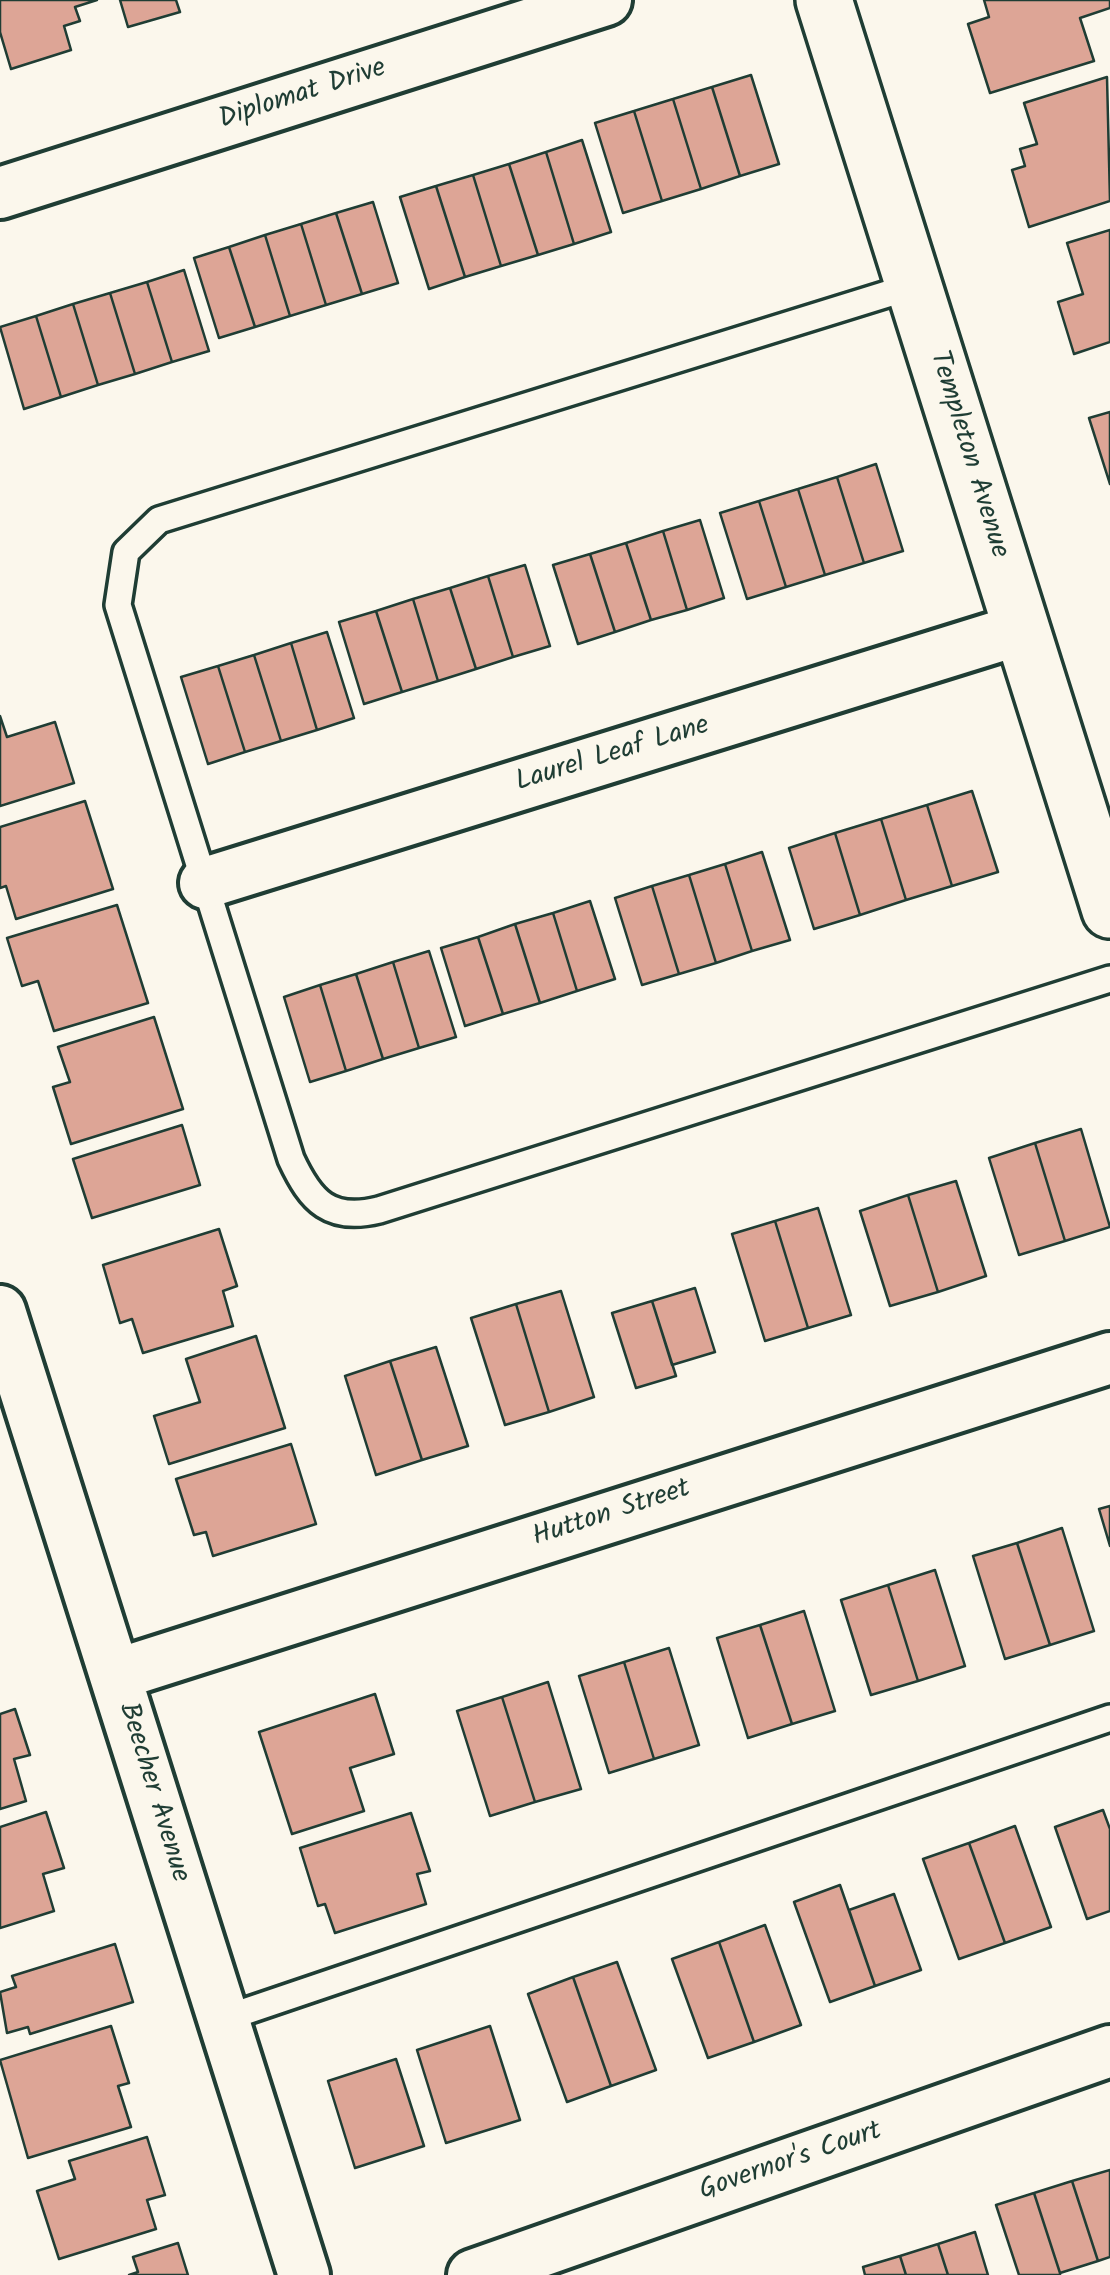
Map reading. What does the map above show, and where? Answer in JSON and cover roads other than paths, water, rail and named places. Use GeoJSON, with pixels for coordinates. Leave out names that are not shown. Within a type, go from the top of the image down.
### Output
{"type":"FeatureCollection","features":[{"type":"Feature","properties":{"kind":"street","name":"Diplomat Drive"},"geometry":{"type":"LineString","coordinates":[[0,192],[606,0]]}},
{"type":"Feature","properties":{"kind":"street","name":"Templeton Avenue"},"geometry":{"type":"LineString","coordinates":[[824,0],[1110,910]]}},
{"type":"Feature","properties":{"kind":"street","name":"Laurel Leaf Lane"},"geometry":{"type":"LineString","coordinates":[[205,883],[1022,629]]}},
{"type":"Feature","properties":{"kind":"street","name":"Beecher Avenue"},"geometry":{"type":"LineString","coordinates":[[0,1311],[304,2275]]}},
{"type":"Feature","properties":{"kind":"street","name":"Hutton Street"},"geometry":{"type":"LineString","coordinates":[[115,1675],[1110,1358]]}},
{"type":"Feature","properties":{"kind":"street","name":"Governor's Court"},"geometry":{"type":"LineString","coordinates":[[472,2275],[1110,2051]]}},
{"type":"Feature","properties":{"kind":"lane"},"geometry":{"type":"LineString","coordinates":[[913,286],[158,520],[126,552],[118,605],[292,1159],[304,1186],[327,1208],[354,1216],[1110,979]]}},
{"type":"Feature","properties":{"kind":"lane"},"geometry":{"type":"LineString","coordinates":[[222,2018],[1110,1718]]}}]}
